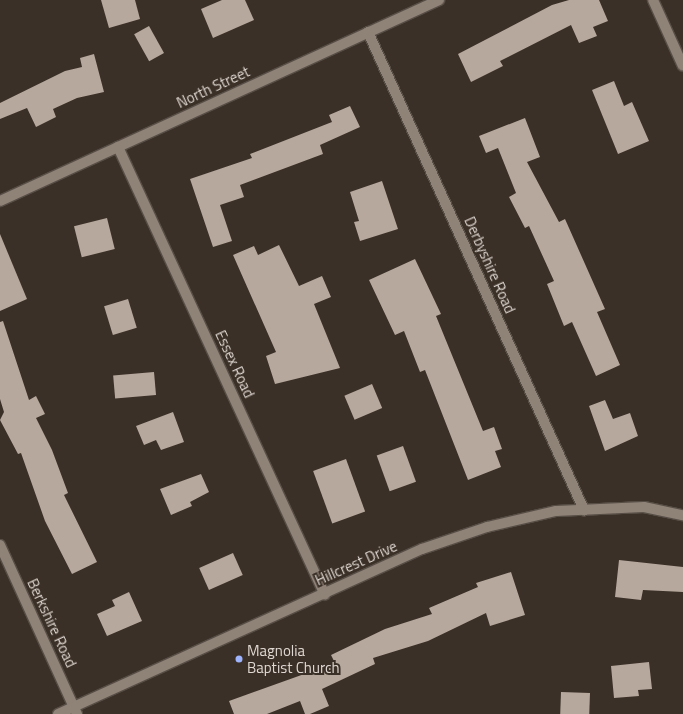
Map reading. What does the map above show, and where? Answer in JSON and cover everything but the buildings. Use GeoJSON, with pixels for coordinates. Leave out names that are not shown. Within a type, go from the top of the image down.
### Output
{"type":"FeatureCollection","features":[{"type":"Feature","properties":{"kind":"street","name":"North Street"},"geometry":{"type":"LineString","coordinates":[[0,201],[439,0]]}},
{"type":"Feature","properties":{"kind":"street"},"geometry":{"type":"LineString","coordinates":[[653,0],[683,66]]}},
{"type":"Feature","properties":{"kind":"street","name":"Derbyshire Road"},"geometry":{"type":"LineString","coordinates":[[368,32],[584,510]]}},
{"type":"Feature","properties":{"kind":"street","name":"Essex Road"},"geometry":{"type":"LineString","coordinates":[[118,147],[325,594]]}},
{"type":"Feature","properties":{"kind":"street","name":"Hillcrest Drive"},"geometry":{"type":"LineString","coordinates":[[58,714],[76,710],[422,549],[487,527],[556,512],[584,510],[644,508],[683,515]]}},
{"type":"Feature","properties":{"kind":"street","name":"Berkshire Road"},"geometry":{"type":"LineString","coordinates":[[0,545],[76,710]]}},
{"type":"Feature","properties":{"kind":"place","name":"Magnolia Baptist Church"},"geometry":{"type":"Point","coordinates":[239,659]}}]}
